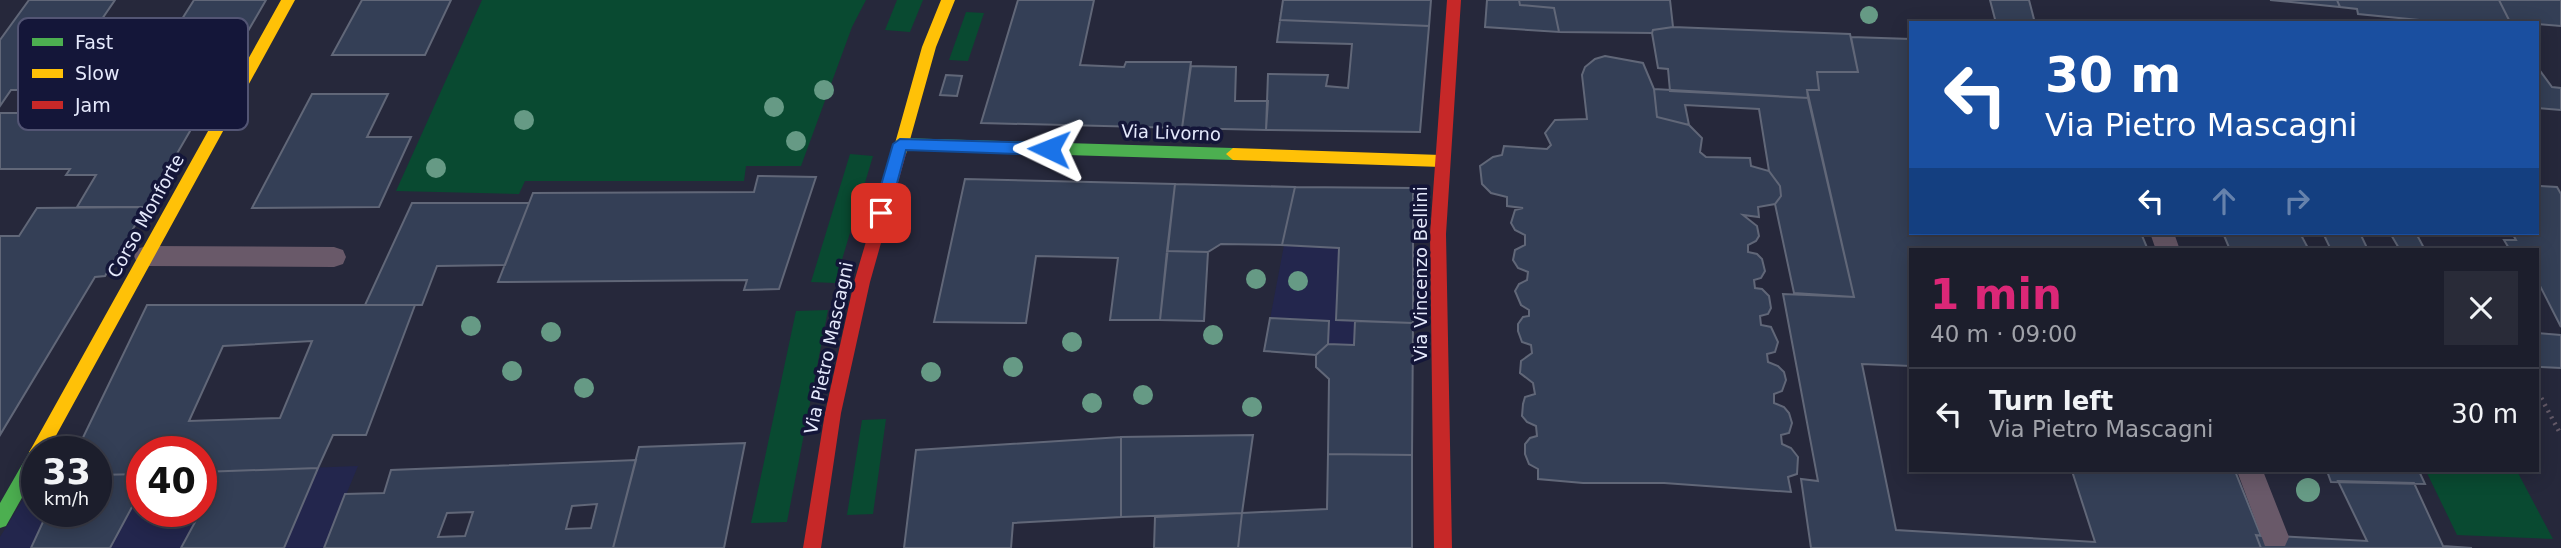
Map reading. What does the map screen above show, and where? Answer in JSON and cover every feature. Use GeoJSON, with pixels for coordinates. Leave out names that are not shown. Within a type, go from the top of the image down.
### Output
{"type":"FeatureCollection","features":[{"type":"Feature","properties":{"kind":"street","name":"Corso Monforte"},"geometry":{"type":"LineString","coordinates":[[248,72],[288,0]]}},
{"type":"Feature","properties":{"kind":"street","name":"Via Pietro Mascagni"},"geometry":{"type":"LineString","coordinates":[[812,548],[835,400],[862,282],[929,47],[948,0]]}},
{"type":"Feature","properties":{"kind":"street","name":"Via Vincenzo Bellini"},"geometry":{"type":"LineString","coordinates":[[1443,548],[1438,233],[1454,0]]}},
{"type":"Feature","properties":{"kind":"street","name":"Corso Monforte"},"geometry":{"type":"LineString","coordinates":[[46,436],[216,130]]}},
{"type":"Feature","properties":{"kind":"street","name":"Via Livorno"},"geometry":{"type":"LineString","coordinates":[[900,144],[1441,161]]}},
{"type":"Feature","properties":{"kind":"street","name":"Corso Monforte"},"geometry":{"type":"LineString","coordinates":[[0,520],[21,482]]}},
{"type":"Feature","properties":{"kind":"lane"},"geometry":{"type":"LineString","coordinates":[[146,256],[334,257]]}},
{"type":"Feature","properties":{"kind":"lane"},"geometry":{"type":"LineString","coordinates":[[2250,472],[2275,537]]}},
{"type":"Feature","properties":{"kind":"path"},"geometry":{"type":"LineString","coordinates":[[2539,394],[2561,435]]}},
{"type":"Feature","properties":{"kind":"shaded area"},"geometry":{"type":"Polygon","coordinates":[[[1295,187],[1413,188],[1413,323],[1354,345],[1328,344],[1316,355],[1264,351],[1295,187]]]}},
{"type":"Feature","properties":{"kind":"shaded area"},"geometry":{"type":"Polygon","coordinates":[[[358,466],[324,548],[0,548],[0,537],[21,503],[21,527],[112,527],[112,498],[126,487],[126,527],[217,527],[217,471],[358,466]]]}},
{"type":"Feature","properties":{"kind":"green space"},"geometry":{"type":"Polygon","coordinates":[[[482,0],[866,0],[852,27],[801,166],[746,166],[744,181],[525,181],[519,194],[396,191],[482,0]]]}},
{"type":"Feature","properties":{"kind":"green space"},"geometry":{"type":"Polygon","coordinates":[[[897,0],[923,0],[910,32],[885,30],[897,0]]]}},
{"type":"Feature","properties":{"kind":"green space"},"geometry":{"type":"Polygon","coordinates":[[[966,12],[984,13],[968,61],[949,60],[966,12]]]}},
{"type":"Feature","properties":{"kind":"green space"},"geometry":{"type":"Polygon","coordinates":[[[850,154],[873,156],[835,283],[811,282],[850,154]]]}},
{"type":"Feature","properties":{"kind":"green space"},"geometry":{"type":"Polygon","coordinates":[[[828,310],[787,522],[751,523],[796,311],[828,310]]]}},
{"type":"Feature","properties":{"kind":"green space"},"geometry":{"type":"Polygon","coordinates":[[[886,419],[873,514],[847,515],[862,420],[886,419]]]}},
{"type":"Feature","properties":{"kind":"green space"},"geometry":{"type":"Polygon","coordinates":[[[2426,472],[2518,472],[2553,539],[2457,535],[2426,472]]]}},
{"type":"Feature","properties":{"kind":"building"},"geometry":{"type":"Polygon","coordinates":[[[29,0],[115,0],[103,18],[18,18],[18,90],[11,90],[0,106],[0,40],[29,0]]]}},
{"type":"Feature","properties":{"kind":"building"},"geometry":{"type":"Polygon","coordinates":[[[194,0],[266,0],[248,31],[248,18],[183,18],[194,0]]]}},
{"type":"Feature","properties":{"kind":"building"},"geometry":{"type":"Polygon","coordinates":[[[362,0],[451,0],[425,55],[332,55],[362,0]]]}},
{"type":"Feature","properties":{"kind":"building"},"geometry":{"type":"Polygon","coordinates":[[[1018,0],[1094,0],[1080,65],[1124,67],[1126,62],[1191,62],[1182,128],[981,123],[1018,0]]]}},
{"type":"Feature","properties":{"kind":"building"},"geometry":{"type":"Polygon","coordinates":[[[1283,0],[1431,0],[1429,26],[1280,20],[1283,0]]]}},
{"type":"Feature","properties":{"kind":"building"},"geometry":{"type":"Polygon","coordinates":[[[1487,0],[1519,0],[1520,5],[1554,8],[1559,32],[1485,27],[1487,0]]]}},
{"type":"Feature","properties":{"kind":"building"},"geometry":{"type":"Polygon","coordinates":[[[1519,0],[1670,0],[1673,27],[1653,30],[1652,33],[1559,32],[1554,8],[1520,5],[1519,0]]]}},
{"type":"Feature","properties":{"kind":"building"},"geometry":{"type":"Polygon","coordinates":[[[1990,0],[2029,0],[2034,21],[1995,21],[1990,0]]]}},
{"type":"Feature","properties":{"kind":"building"},"geometry":{"type":"Polygon","coordinates":[[[2270,0],[2337,0],[2340,7],[2270,0]]]}},
{"type":"Feature","properties":{"kind":"building"},"geometry":{"type":"Polygon","coordinates":[[[2337,0],[2499,0],[2510,21],[2430,21],[2358,14],[2357,9],[2340,7],[2337,0]]]}},
{"type":"Feature","properties":{"kind":"building"},"geometry":{"type":"Polygon","coordinates":[[[2499,0],[2561,0],[2561,26],[2539,24],[2539,21],[2510,21],[2499,0]]]}},
{"type":"Feature","properties":{"kind":"building"},"geometry":{"type":"Polygon","coordinates":[[[1280,20],[1429,26],[1420,132],[1266,130],[1268,74],[1328,75],[1326,86],[1348,88],[1352,44],[1277,42],[1280,20]]]}},
{"type":"Feature","properties":{"kind":"building"},"geometry":{"type":"Polygon","coordinates":[[[1673,27],[1850,34],[1858,72],[1817,72],[1819,90],[1807,90],[1808,98],[1670,91],[1668,69],[1658,68],[1652,33],[1653,30],[1673,27]]]}},
{"type":"Feature","properties":{"kind":"building"},"geometry":{"type":"Polygon","coordinates":[[[1851,37],[1909,39],[1909,235],[2142,235],[2147,248],[1909,248],[1909,366],[1862,364],[1896,530],[2095,542],[2072,472],[2235,472],[2261,536],[2256,535],[2261,548],[1811,548],[1801,479],[1818,481],[1783,294],[1854,297],[1807,90],[1819,90],[1817,72],[1858,72],[1851,37]]]}},
{"type":"Feature","properties":{"kind":"building"},"geometry":{"type":"Polygon","coordinates":[[[1605,56],[1643,63],[1654,89],[1657,117],[1689,125],[1702,138],[1700,152],[1706,157],[1750,158],[1751,166],[1769,171],[1780,186],[1781,196],[1775,204],[1758,207],[1759,217],[1743,215],[1757,226],[1759,236],[1748,245],[1748,252],[1757,254],[1762,259],[1765,271],[1761,278],[1754,280],[1755,288],[1762,289],[1769,296],[1771,308],[1768,314],[1760,316],[1761,325],[1771,327],[1778,342],[1775,352],[1767,354],[1768,362],[1784,372],[1786,380],[1782,391],[1774,394],[1774,403],[1784,407],[1792,423],[1789,433],[1781,435],[1782,444],[1791,448],[1798,457],[1797,474],[1788,477],[1791,492],[1664,483],[1583,483],[1538,479],[1538,469],[1529,464],[1525,444],[1530,438],[1537,436],[1536,426],[1522,416],[1523,404],[1525,397],[1535,394],[1533,383],[1520,373],[1521,361],[1532,353],[1531,345],[1522,342],[1518,324],[1523,317],[1529,316],[1529,310],[1521,305],[1515,291],[1519,284],[1527,280],[1528,272],[1518,268],[1513,260],[1515,250],[1525,245],[1525,235],[1515,230],[1511,223],[1515,210],[1523,208],[1507,206],[1507,197],[1491,193],[1482,184],[1480,166],[1493,157],[1502,155],[1504,146],[1547,149],[1551,145],[1545,133],[1555,120],[1587,119],[1582,75],[1585,67],[1595,59],[1605,56]]]}},
{"type":"Feature","properties":{"kind":"building"},"geometry":{"type":"Polygon","coordinates":[[[1191,66],[1236,67],[1235,101],[1268,101],[1266,130],[1182,128],[1191,66]]]}},
{"type":"Feature","properties":{"kind":"building"},"geometry":{"type":"Polygon","coordinates":[[[2539,69],[2552,87],[2561,88],[2561,110],[2539,108],[2539,69]]]}},
{"type":"Feature","properties":{"kind":"building"},"geometry":{"type":"Polygon","coordinates":[[[946,75],[962,76],[957,96],[940,95],[946,75]]]}},
{"type":"Feature","properties":{"kind":"building"},"geometry":{"type":"Polygon","coordinates":[[[1654,89],[1808,98],[1854,297],[1794,293],[1775,204],[1781,196],[1780,186],[1769,171],[1759,109],[1685,105],[1689,125],[1657,117],[1654,89]]]}},
{"type":"Feature","properties":{"kind":"building"},"geometry":{"type":"Polygon","coordinates":[[[312,94],[388,94],[367,137],[411,137],[379,207],[252,208],[312,94]]]}},
{"type":"Feature","properties":{"kind":"building"},"geometry":{"type":"Polygon","coordinates":[[[0,113],[18,113],[18,130],[191,130],[146,207],[77,207],[96,175],[66,175],[70,169],[0,169],[0,113]]]}},
{"type":"Feature","properties":{"kind":"building"},"geometry":{"type":"Polygon","coordinates":[[[758,176],[816,177],[779,289],[744,290],[747,280],[498,282],[533,193],[754,192],[758,176]]]}},
{"type":"Feature","properties":{"kind":"building"},"geometry":{"type":"Polygon","coordinates":[[[965,179],[1175,184],[1160,320],[1110,320],[1118,258],[1036,256],[1026,323],[934,322],[965,179]]]}},
{"type":"Feature","properties":{"kind":"building"},"geometry":{"type":"Polygon","coordinates":[[[1175,184],[1295,187],[1282,245],[1221,244],[1208,252],[1167,251],[1175,184]]]}},
{"type":"Feature","properties":{"kind":"building"},"geometry":{"type":"Polygon","coordinates":[[[2539,186],[2557,187],[2561,194],[2561,327],[2539,284],[2539,248],[2509,248],[2504,240],[2516,240],[2513,235],[2539,235],[2539,186]]]}},
{"type":"Feature","properties":{"kind":"building"},"geometry":{"type":"Polygon","coordinates":[[[1295,187],[1413,188],[1413,323],[1336,320],[1339,248],[1282,245],[1295,187]]]}},
{"type":"Feature","properties":{"kind":"building"},"geometry":{"type":"Polygon","coordinates":[[[412,203],[529,203],[505,265],[437,266],[422,305],[365,305],[412,203]]]}},
{"type":"Feature","properties":{"kind":"building"},"geometry":{"type":"Polygon","coordinates":[[[146,207],[105,276],[95,277],[0,435],[0,236],[19,236],[37,208],[146,207]]]}},
{"type":"Feature","properties":{"kind":"building"},"geometry":{"type":"Polygon","coordinates":[[[2224,235],[2301,235],[2308,248],[2229,248],[2224,235]]]}},
{"type":"Feature","properties":{"kind":"building"},"geometry":{"type":"Polygon","coordinates":[[[2324,235],[2361,235],[2367,248],[2330,248],[2324,235]]]}},
{"type":"Feature","properties":{"kind":"building"},"geometry":{"type":"Polygon","coordinates":[[[2391,235],[2417,235],[2424,248],[2399,248],[2391,235]]]}},
{"type":"Feature","properties":{"kind":"building"},"geometry":{"type":"Polygon","coordinates":[[[1167,251],[1208,252],[1204,321],[1160,320],[1167,251]]]}},
{"type":"Feature","properties":{"kind":"building"},"geometry":{"type":"Polygon","coordinates":[[[147,305],[415,305],[366,435],[333,435],[318,468],[217,471],[217,436],[126,436],[126,474],[112,475],[112,436],[84,436],[147,305]],[[312,341],[223,346],[189,421],[280,418],[312,341]]]}},
{"type":"Feature","properties":{"kind":"building"},"geometry":{"type":"Polygon","coordinates":[[[1270,318],[1329,321],[1328,344],[1316,355],[1264,351],[1270,318]]]}},
{"type":"Feature","properties":{"kind":"building"},"geometry":{"type":"Polygon","coordinates":[[[1355,321],[1413,323],[1412,455],[1328,454],[1329,379],[1316,367],[1316,355],[1328,344],[1354,345],[1355,321]]]}},
{"type":"Feature","properties":{"kind":"building"},"geometry":{"type":"Polygon","coordinates":[[[2539,333],[2561,335],[2561,368],[2539,367],[2539,333]]]}},
{"type":"Feature","properties":{"kind":"building"},"geometry":{"type":"Polygon","coordinates":[[[1253,435],[1242,513],[1121,517],[1121,437],[1253,435]]]}},
{"type":"Feature","properties":{"kind":"building"},"geometry":{"type":"Polygon","coordinates":[[[1121,437],[1121,517],[1013,523],[1011,548],[904,548],[916,450],[1121,437]]]}},
{"type":"Feature","properties":{"kind":"building"},"geometry":{"type":"Polygon","coordinates":[[[745,443],[724,548],[613,548],[639,447],[745,443]]]}},
{"type":"Feature","properties":{"kind":"building"},"geometry":{"type":"Polygon","coordinates":[[[1328,454],[1412,455],[1412,548],[1238,548],[1242,513],[1327,509],[1328,454]]]}},
{"type":"Feature","properties":{"kind":"building"},"geometry":{"type":"Polygon","coordinates":[[[636,460],[613,548],[324,548],[345,494],[384,493],[391,470],[636,460]],[[597,504],[572,506],[566,529],[591,528],[597,504]],[[473,512],[447,513],[438,537],[465,536],[473,512]]]}},
{"type":"Feature","properties":{"kind":"building"},"geometry":{"type":"Polygon","coordinates":[[[318,468],[284,548],[181,548],[192,527],[217,527],[217,471],[318,468]]]}},
{"type":"Feature","properties":{"kind":"building"},"geometry":{"type":"Polygon","coordinates":[[[2327,472],[2419,472],[2425,484],[2331,482],[2327,472]]]}},
{"type":"Feature","properties":{"kind":"building"},"geometry":{"type":"Polygon","coordinates":[[[126,474],[126,518],[110,548],[31,548],[41,527],[112,527],[112,475],[126,474]]]}},
{"type":"Feature","properties":{"kind":"building"},"geometry":{"type":"Polygon","coordinates":[[[2338,481],[2414,483],[2443,546],[2472,548],[2261,548],[2256,535],[2367,541],[2338,481]]]}},
{"type":"Feature","properties":{"kind":"building"},"geometry":{"type":"Polygon","coordinates":[[[1242,513],[1238,548],[1154,548],[1155,517],[1242,513]]]}},
{"type":"Feature","properties":{"kind":"traffic: fast"},"geometry":{"type":"LineString","coordinates":[[900,144],[1233,154]]}},
{"type":"Feature","properties":{"kind":"traffic: fast"},"geometry":{"type":"LineString","coordinates":[[0,520],[21,483]]}},
{"type":"Feature","properties":{"kind":"traffic: slow"},"geometry":{"type":"LineString","coordinates":[[248,72],[288,0]]}},
{"type":"Feature","properties":{"kind":"traffic: slow"},"geometry":{"type":"LineString","coordinates":[[899,154],[929,47],[948,0]]}},
{"type":"Feature","properties":{"kind":"traffic: slow"},"geometry":{"type":"LineString","coordinates":[[47,436],[216,130]]}},
{"type":"Feature","properties":{"kind":"traffic: slow"},"geometry":{"type":"LineString","coordinates":[[1233,154],[1441,161]]}},
{"type":"Feature","properties":{"kind":"traffic: jam"},"geometry":{"type":"LineString","coordinates":[[1443,548],[1438,234],[1454,0]]}},
{"type":"Feature","properties":{"kind":"traffic: jam"},"geometry":{"type":"LineString","coordinates":[[812,548],[833,413],[862,282],[899,154]]}},
{"type":"Feature","properties":{"kind":"route"},"geometry":{"type":"LineString","coordinates":[[881,213],[900,144],[1049,149]]}}]}
